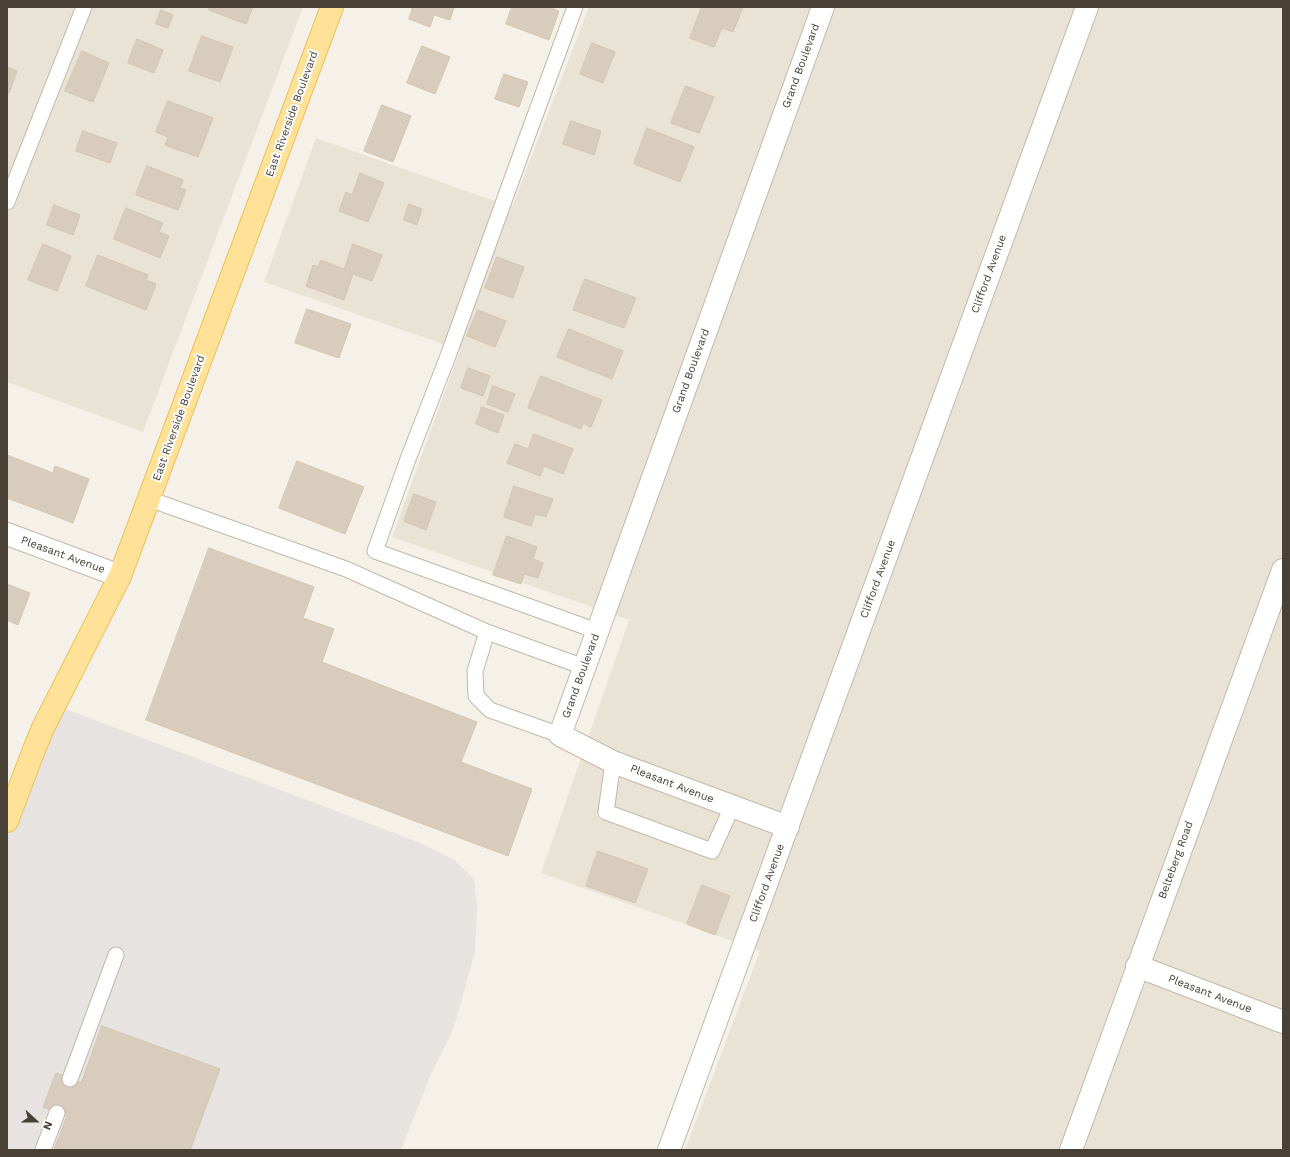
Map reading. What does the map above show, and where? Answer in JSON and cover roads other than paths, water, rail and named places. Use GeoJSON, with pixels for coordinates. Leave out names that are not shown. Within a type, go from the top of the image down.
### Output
{"type":"FeatureCollection","features":[{"type":"Feature","properties":{"kind":"main road","name":"East Riverside Boulevard"},"geometry":{"type":"LineString","coordinates":[[7,821],[43,728],[120,576],[332,7]]}},
{"type":"Feature","properties":{"kind":"street","name":"Grand Boulevard"},"geometry":{"type":"LineString","coordinates":[[560,735],[822,7]]}},
{"type":"Feature","properties":{"kind":"street","name":"Clifford Avenue"},"geometry":{"type":"LineString","coordinates":[[669,1150],[1087,7]]}},
{"type":"Feature","properties":{"kind":"street","name":"Pleasant Avenue"},"geometry":{"type":"LineString","coordinates":[[7,534],[120,576]]}},
{"type":"Feature","properties":{"kind":"street","name":"Belteberg Road"},"geometry":{"type":"LineString","coordinates":[[1071,1150],[1283,570]]}},
{"type":"Feature","properties":{"kind":"street","name":"Pleasant Avenue"},"geometry":{"type":"LineString","coordinates":[[560,735],[613,762],[788,827]]}},
{"type":"Feature","properties":{"kind":"street","name":"Pleasant Avenue"},"geometry":{"type":"LineString","coordinates":[[1137,966],[1283,1022]]}},
{"type":"Feature","properties":{"kind":"lane"},"geometry":{"type":"LineString","coordinates":[[7,202],[84,7]]}},
{"type":"Feature","properties":{"kind":"lane"},"geometry":{"type":"LineString","coordinates":[[575,7],[528,132],[448,356],[408,459],[375,551],[597,631]]}},
{"type":"Feature","properties":{"kind":"lane"},"geometry":{"type":"LineString","coordinates":[[149,499],[346,569],[487,632],[584,667]]}},
{"type":"Feature","properties":{"kind":"lane"},"geometry":{"type":"LineString","coordinates":[[487,632],[475,671],[476,696],[490,710],[560,735]]}},
{"type":"Feature","properties":{"kind":"lane"},"geometry":{"type":"LineString","coordinates":[[613,762],[606,812],[712,851],[732,807]]}},
{"type":"Feature","properties":{"kind":"lane"},"geometry":{"type":"LineString","coordinates":[[70,1079],[116,956]]}},
{"type":"Feature","properties":{"kind":"lane"},"geometry":{"type":"LineString","coordinates":[[43,1150],[57,1113]]}}]}
